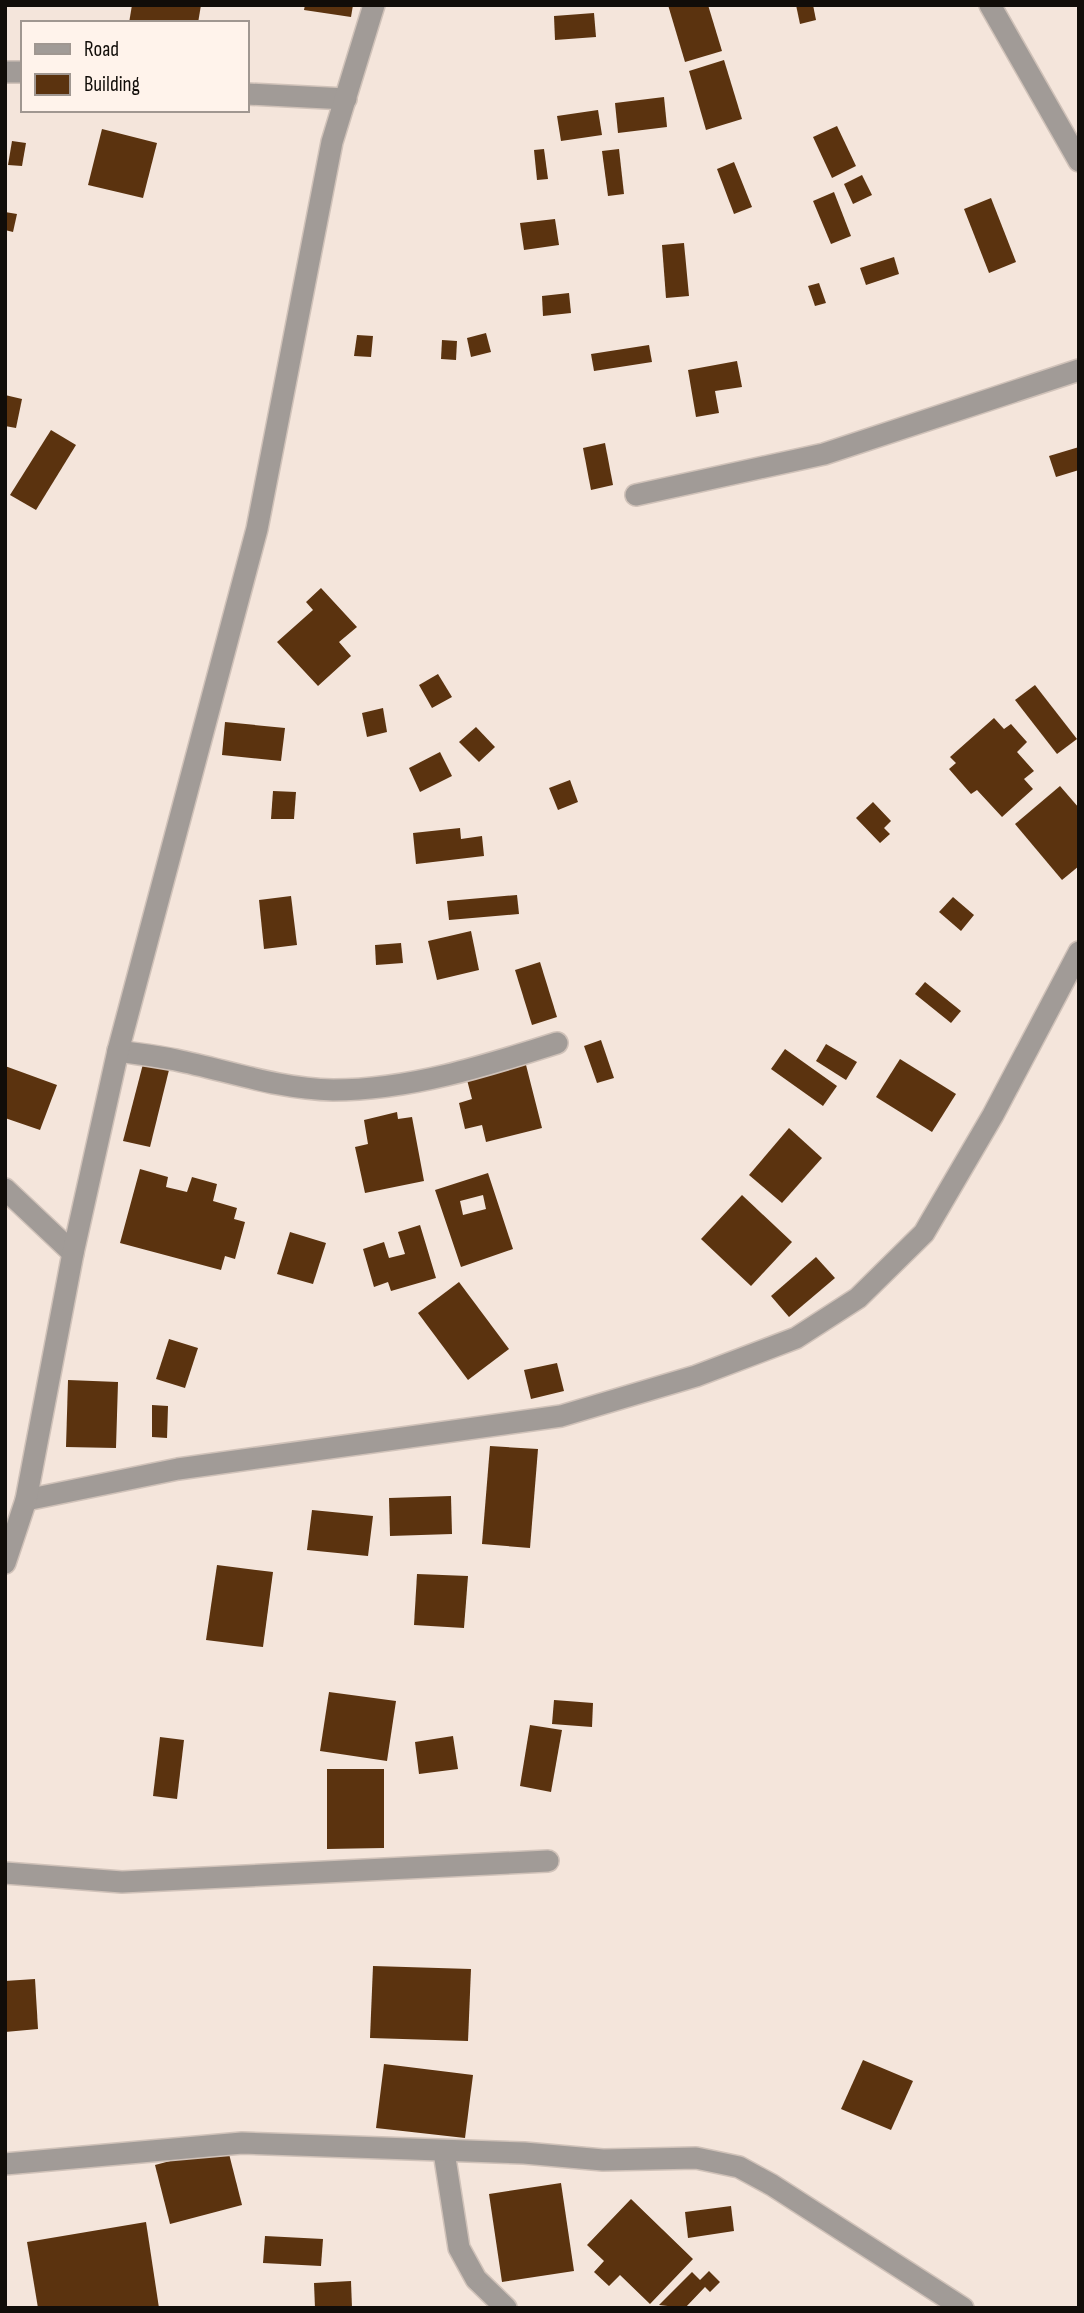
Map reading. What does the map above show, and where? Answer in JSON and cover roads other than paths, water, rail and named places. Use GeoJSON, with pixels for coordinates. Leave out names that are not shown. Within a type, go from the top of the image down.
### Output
{"type":"FeatureCollection","features":[{"type":"Feature","properties":{"kind":"street"},"geometry":{"type":"LineString","coordinates":[[5,1563],[26,1500],[73,1253],[118,1051],[257,529],[332,142],[374,5]]}},
{"type":"Feature","properties":{"kind":"street"},"geometry":{"type":"LineString","coordinates":[[990,5],[1079,162]]}},
{"type":"Feature","properties":{"kind":"street"},"geometry":{"type":"LineString","coordinates":[[248,94],[345,99]]}},
{"type":"Feature","properties":{"kind":"street"},"geometry":{"type":"LineString","coordinates":[[636,495],[824,454],[1079,370]]}},
{"type":"Feature","properties":{"kind":"street"},"geometry":{"type":"LineString","coordinates":[[26,1500],[178,1469],[561,1416],[696,1376],[796,1338],[858,1298],[925,1233],[993,1115],[1079,952]]}},
{"type":"Feature","properties":{"kind":"street"},"geometry":{"type":"LineString","coordinates":[[118,1051],[175,1060],[263,1082],[333,1090],[405,1084],[491,1064],[557,1043]]}},
{"type":"Feature","properties":{"kind":"street"},"geometry":{"type":"LineString","coordinates":[[5,1189],[73,1253]]}},
{"type":"Feature","properties":{"kind":"street"},"geometry":{"type":"LineString","coordinates":[[5,1873],[121,1882],[548,1861]]}},
{"type":"Feature","properties":{"kind":"street"},"geometry":{"type":"LineString","coordinates":[[5,2164],[242,2143],[524,2153],[603,2160],[696,2158],[738,2167],[772,2185],[963,2308]]}},
{"type":"Feature","properties":{"kind":"street"},"geometry":{"type":"LineString","coordinates":[[444,2152],[459,2248],[476,2279],[506,2308]]}}]}
